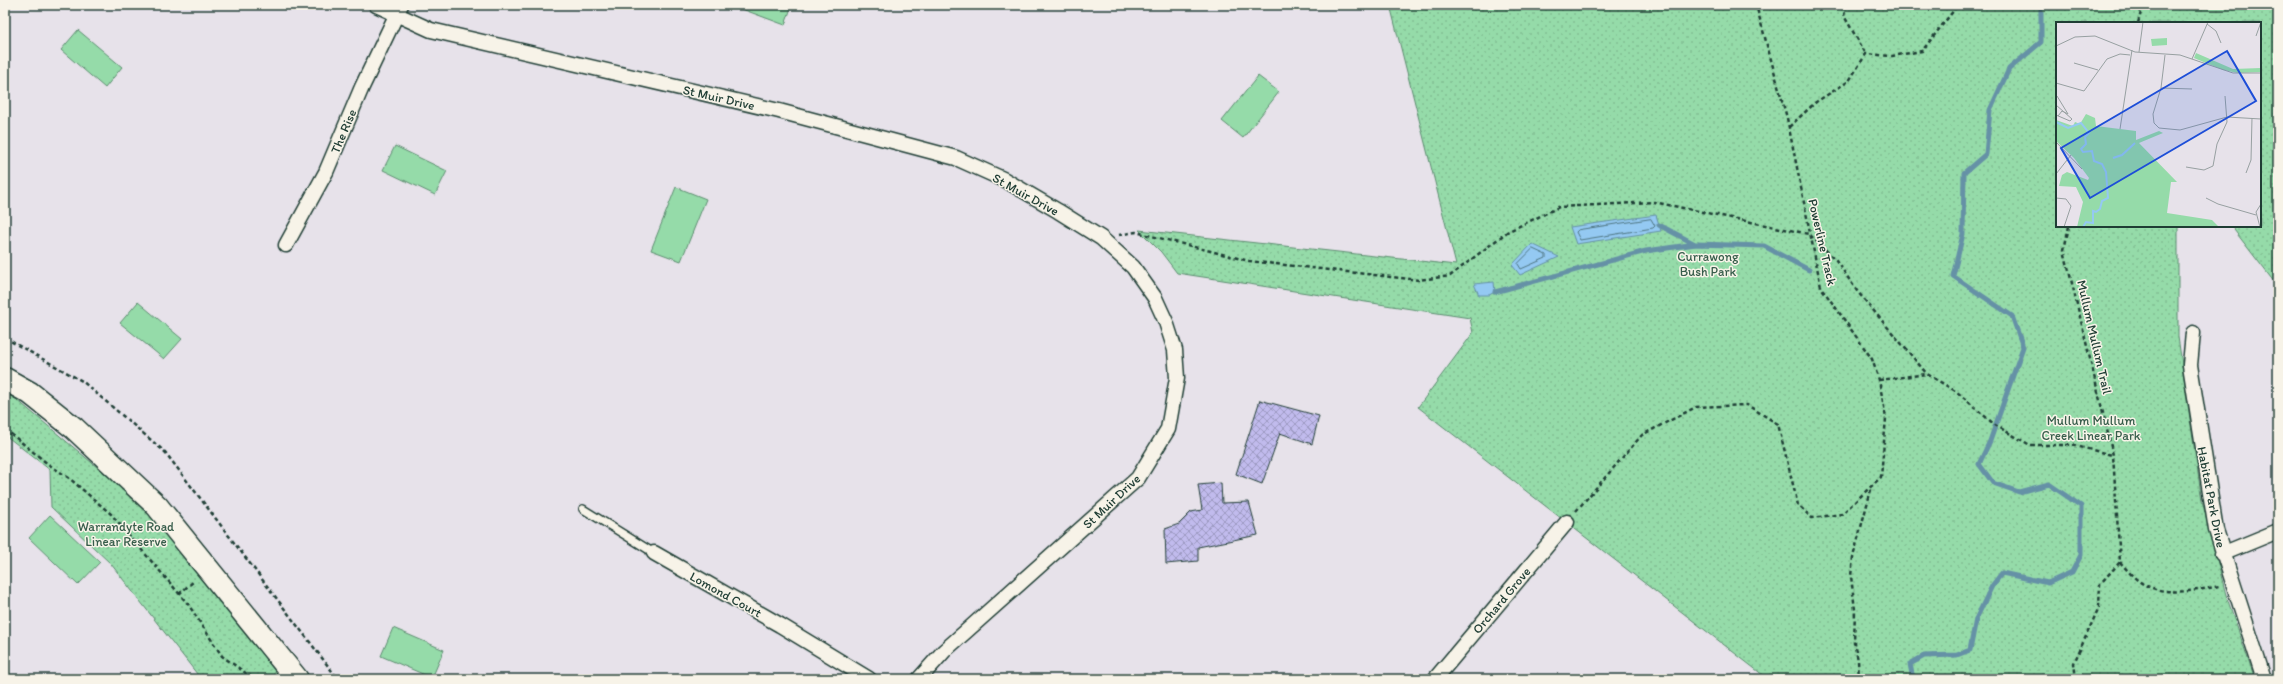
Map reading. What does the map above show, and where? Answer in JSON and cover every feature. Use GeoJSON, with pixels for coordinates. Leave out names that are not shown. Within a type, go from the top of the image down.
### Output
{"type":"FeatureCollection","features":[{"type":"Feature","properties":{"kind":"main road"},"geometry":{"type":"LineString","coordinates":[[5,379],[30,393],[74,428],[158,506],[297,679]]}},
{"type":"Feature","properties":{"kind":"street","name":"St Muir Drive"},"geometry":{"type":"LineString","coordinates":[[376,5],[398,10],[431,30],[779,111],[956,158],[1005,180],[1101,238],[1133,267],[1154,298],[1166,322],[1175,350],[1177,378],[1168,429],[1138,478],[944,651],[919,679]]}},
{"type":"Feature","properties":{"kind":"street","name":"The Rise"},"geometry":{"type":"LineString","coordinates":[[286,245],[326,172],[398,10]]}},
{"type":"Feature","properties":{"kind":"street","name":"Habitat Park Drive"},"geometry":{"type":"LineString","coordinates":[[2193,333],[2189,353],[2211,506],[2222,554],[2264,679]]}},
{"type":"Feature","properties":{"kind":"street","name":"Orchard Grove"},"geometry":{"type":"LineString","coordinates":[[1435,679],[1567,522]]}},
{"type":"Feature","properties":{"kind":"street"},"geometry":{"type":"LineString","coordinates":[[2222,554],[2278,531]]}},
{"type":"Feature","properties":{"kind":"street","name":"Lomond Court"},"geometry":{"type":"LineString","coordinates":[[654,553],[780,625],[869,679]]}},
{"type":"Feature","properties":{"kind":"lane","name":"Lomond Court"},"geometry":{"type":"LineString","coordinates":[[583,509],[654,553]]}},
{"type":"Feature","properties":{"kind":"path","name":"Powerline Track"},"geometry":{"type":"LineString","coordinates":[[1567,522],[1642,435],[1696,407],[1747,405],[1778,424],[1798,505],[1812,518],[1842,514],[1881,477],[1886,418],[1879,380],[1872,359],[1821,288],[1808,234],[1788,128],[1756,5]]}},
{"type":"Feature","properties":{"kind":"path"},"geometry":{"type":"LineString","coordinates":[[1846,5],[1844,16],[1866,54]]}},
{"type":"Feature","properties":{"kind":"path"},"geometry":{"type":"LineString","coordinates":[[1866,54],[1892,56],[1922,51],[1958,5]]}},
{"type":"Feature","properties":{"kind":"path"},"geometry":{"type":"LineString","coordinates":[[2138,22],[2143,5]]}},
{"type":"Feature","properties":{"kind":"path"},"geometry":{"type":"LineString","coordinates":[[1788,128],[1816,102],[1849,80],[1866,54]]}},
{"type":"Feature","properties":{"kind":"path"},"geometry":{"type":"LineString","coordinates":[[1101,238],[1136,232],[1248,261],[1419,280],[1450,276],[1507,232],[1559,207],[1654,202],[1808,234],[1836,260],[1857,291],[1927,374],[1957,392],[1995,424],[2030,445],[2072,445],[2113,455]]}},
{"type":"Feature","properties":{"kind":"path","name":"Mullum Mullum Trail"},"geometry":{"type":"LineString","coordinates":[[2069,227],[2064,250],[2113,455],[2120,562]]}},
{"type":"Feature","properties":{"kind":"path"},"geometry":{"type":"LineString","coordinates":[[5,338],[82,381],[165,452],[338,679]]}},
{"type":"Feature","properties":{"kind":"path"},"geometry":{"type":"LineString","coordinates":[[1879,380],[1927,374]]}},
{"type":"Feature","properties":{"kind":"path"},"geometry":{"type":"LineString","coordinates":[[5,429],[48,464],[69,478],[111,514],[179,594],[222,656],[254,679]]}},
{"type":"Feature","properties":{"kind":"path"},"geometry":{"type":"LineString","coordinates":[[1859,679],[1858,660],[1854,643],[1855,610],[1851,576],[1854,557],[1872,486]]}},
{"type":"Feature","properties":{"kind":"path"},"geometry":{"type":"LineString","coordinates":[[2076,679],[2074,664],[2099,607],[2100,584],[2120,562],[2137,580],[2154,589],[2170,591],[2203,589],[2232,584]]}},
{"type":"Feature","properties":{"kind":"path"},"geometry":{"type":"LineString","coordinates":[[179,594],[194,581],[198,586]]}},
{"type":"Feature","properties":{"kind":"green space"},"geometry":{"type":"Polygon","coordinates":[[[731,5],[792,5],[785,25],[731,5]]]}},
{"type":"Feature","properties":{"kind":"green space","name":"Currawong Bush Park"},"geometry":{"type":"Polygon","coordinates":[[[1390,5],[2278,5],[2278,287],[2232,227],[2261,227],[2261,22],[2056,22],[2056,227],[2178,227],[2178,337],[2202,501],[2226,595],[2255,679],[1768,679],[1418,407],[1473,333],[1470,318],[1177,273],[1161,252],[1139,230],[1456,265],[1390,5]]]}},
{"type":"Feature","properties":{"kind":"green space"},"geometry":{"type":"Polygon","coordinates":[[[78,30],[122,67],[105,88],[61,50],[78,30]]]}},
{"type":"Feature","properties":{"kind":"green space"},"geometry":{"type":"Polygon","coordinates":[[[1258,76],[1279,92],[1243,138],[1222,121],[1258,76]]]}},
{"type":"Feature","properties":{"kind":"green space"},"geometry":{"type":"Polygon","coordinates":[[[395,146],[447,171],[435,195],[383,170],[395,146]]]}},
{"type":"Feature","properties":{"kind":"green space"},"geometry":{"type":"Polygon","coordinates":[[[676,187],[706,199],[681,261],[651,250],[676,187]]]}},
{"type":"Feature","properties":{"kind":"green space"},"geometry":{"type":"Polygon","coordinates":[[[138,302],[182,339],[164,359],[120,323],[138,302]]]}},
{"type":"Feature","properties":{"kind":"green space","name":"Warrandyte Road Linear Reserve"},"geometry":{"type":"Polygon","coordinates":[[[5,393],[16,399],[154,515],[281,679],[201,679],[111,564],[51,507],[50,470],[5,435],[5,393]]]}},
{"type":"Feature","properties":{"kind":"green space"},"geometry":{"type":"Polygon","coordinates":[[[50,515],[100,562],[78,585],[29,538],[50,515]]]}},
{"type":"Feature","properties":{"kind":"green space"},"geometry":{"type":"Polygon","coordinates":[[[393,628],[444,650],[432,678],[381,656],[393,628]]]}},
{"type":"Feature","properties":{"kind":"water"},"geometry":{"type":"Polygon","coordinates":[[[1656,215],[1661,231],[1576,244],[1570,227],[1656,215]]]}},
{"type":"Feature","properties":{"kind":"water"},"geometry":{"type":"Polygon","coordinates":[[[1532,244],[1559,257],[1520,275],[1512,265],[1532,244]]]}},
{"type":"Feature","properties":{"kind":"water"},"geometry":{"type":"Polygon","coordinates":[[[1494,282],[1495,292],[1489,295],[1479,295],[1474,284],[1494,282]]]}},
{"type":"Feature","properties":{"kind":"building"},"geometry":{"type":"Polygon","coordinates":[[[1260,400],[1319,416],[1312,444],[1280,433],[1262,484],[1236,474],[1260,400]]]}},
{"type":"Feature","properties":{"kind":"building"},"geometry":{"type":"Polygon","coordinates":[[[1221,483],[1222,503],[1249,502],[1258,535],[1198,547],[1198,561],[1166,564],[1165,529],[1179,524],[1191,512],[1202,510],[1198,485],[1221,483]]]}},
{"type":"Feature","properties":{"kind":"waterway"},"geometry":{"type":"LineString","coordinates":[[1913,679],[1910,664],[1924,656],[1957,655],[1970,650],[1976,619],[1992,586],[2002,573],[2048,583],[2072,572],[2081,555],[2081,506],[2049,484],[2019,492],[1993,483],[1979,464],[1990,441],[2023,347],[2012,316],[1953,276],[1963,234],[1964,173],[1986,154],[1990,110],[2009,69],[2041,42],[2041,5]]}},
{"type":"Feature","properties":{"kind":"waterway"},"geometry":{"type":"LineString","coordinates":[[1659,225],[1695,244]]}},
{"type":"Feature","properties":{"kind":"waterway"},"geometry":{"type":"LineString","coordinates":[[1495,292],[1646,251],[1696,244],[1764,246],[1809,270]]}},
{"type":"Feature","properties":{"kind":"park label","name":"Mullum Mullum Creek Linear Park"},"geometry":{"type":"Point","coordinates":[2091,428]}}]}
